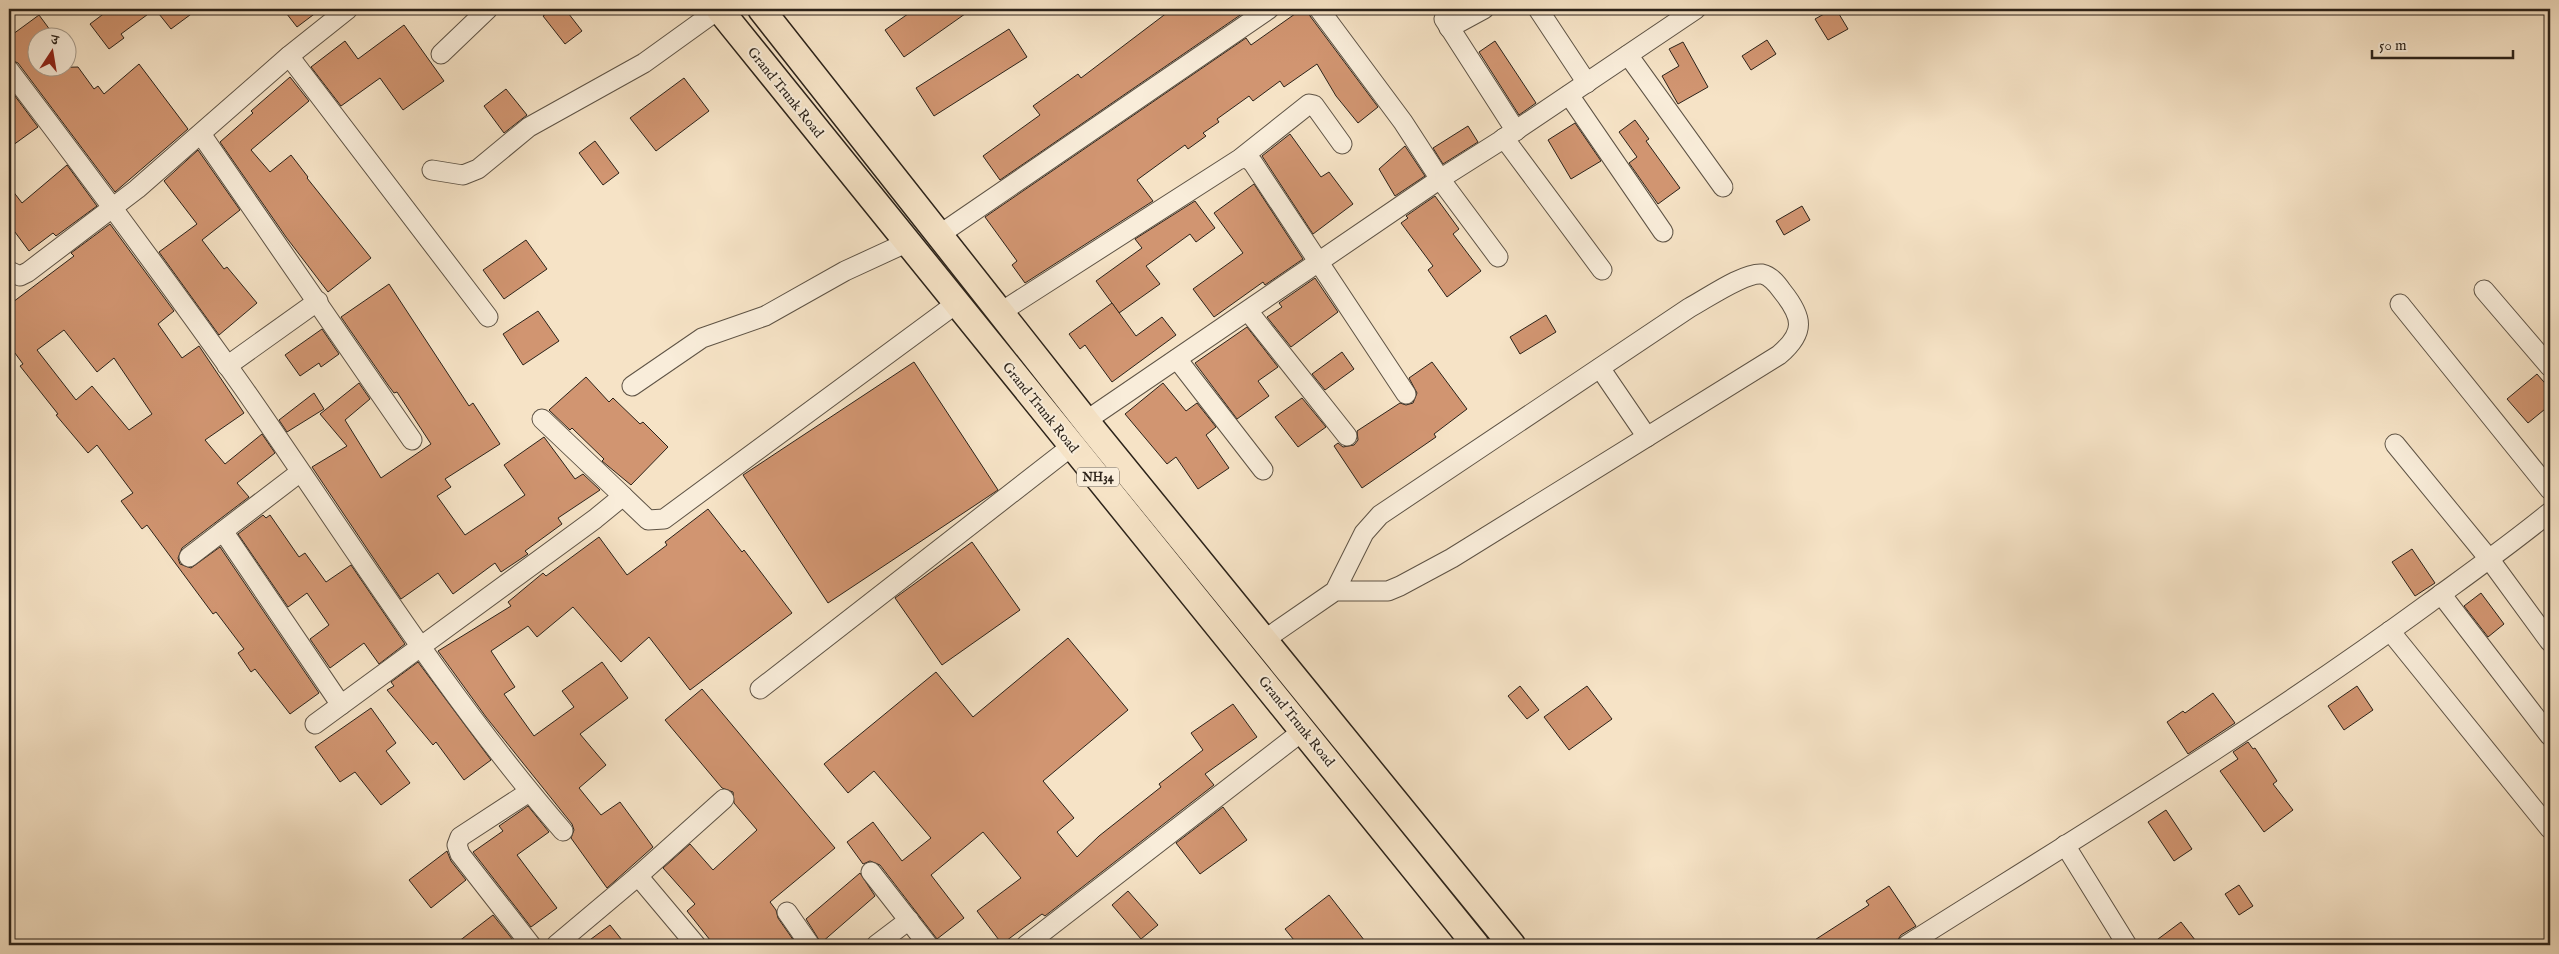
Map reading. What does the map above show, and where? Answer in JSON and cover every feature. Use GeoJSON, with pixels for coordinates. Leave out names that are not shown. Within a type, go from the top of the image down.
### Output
{"type":"FeatureCollection","features":[{"type":"Feature","properties":{"kind":"highway","name":"Grand Trunk Road"},"geometry":{"type":"LineString","coordinates":[[719,9],[1476,945]]}},
{"type":"Feature","properties":{"kind":"highway","name":"Grand Trunk Road"},"geometry":{"type":"LineString","coordinates":[[761,9],[1087,420],[1512,945]]}},
{"type":"Feature","properties":{"kind":"street"},"geometry":{"type":"LineString","coordinates":[[9,270],[20,276],[28,272],[113,207],[201,134],[289,56],[348,9]]}},
{"type":"Feature","properties":{"kind":"street"},"geometry":{"type":"LineString","coordinates":[[441,54],[488,9]]}},
{"type":"Feature","properties":{"kind":"street"},"geometry":{"type":"LineString","coordinates":[[432,170],[463,175],[478,170],[529,127],[644,63],[719,9]]}},
{"type":"Feature","properties":{"kind":"street"},"geometry":{"type":"LineString","coordinates":[[939,234],[1044,164],[1267,9]]}},
{"type":"Feature","properties":{"kind":"street"},"geometry":{"type":"LineString","coordinates":[[1318,9],[1403,122],[1440,178],[1498,257]]}},
{"type":"Feature","properties":{"kind":"street"},"geometry":{"type":"LineString","coordinates":[[1484,9],[1447,24],[1510,135],[1602,270]]}},
{"type":"Feature","properties":{"kind":"street"},"geometry":{"type":"LineString","coordinates":[[1538,9],[1587,83]]}},
{"type":"Feature","properties":{"kind":"street"},"geometry":{"type":"LineString","coordinates":[[1087,420],[1318,264],[1440,178],[1510,135],[1696,9]]}},
{"type":"Feature","properties":{"kind":"street"},"geometry":{"type":"LineString","coordinates":[[289,56],[488,317]]}},
{"type":"Feature","properties":{"kind":"street"},"geometry":{"type":"LineString","coordinates":[[1628,56],[1723,187]]}},
{"type":"Feature","properties":{"kind":"street"},"geometry":{"type":"LineString","coordinates":[[9,70],[113,207],[227,366],[420,646],[529,792],[563,831]]}},
{"type":"Feature","properties":{"kind":"street"},"geometry":{"type":"LineString","coordinates":[[1569,95],[1663,232]]}},
{"type":"Feature","properties":{"kind":"street"},"geometry":{"type":"LineString","coordinates":[[1001,312],[1241,158],[1309,104],[1314,105],[1342,144]]}},
{"type":"Feature","properties":{"kind":"street"},"geometry":{"type":"LineString","coordinates":[[201,134],[318,301],[412,440]]}},
{"type":"Feature","properties":{"kind":"street"},"geometry":{"type":"LineString","coordinates":[[1241,158],[1246,157],[1253,163],[1318,264],[1406,394]]}},
{"type":"Feature","properties":{"kind":"street"},"geometry":{"type":"LineString","coordinates":[[632,386],[702,338],[750,323],[858,264],[908,242]]}},
{"type":"Feature","properties":{"kind":"street"},"geometry":{"type":"LineString","coordinates":[[1264,640],[1334,591],[1364,533],[1380,515],[1690,308],[1752,275],[1763,274],[1773,279],[1793,305],[1800,326],[1797,335],[1788,347],[1647,437],[1452,558],[1400,586],[1375,592],[1334,591]]}},
{"type":"Feature","properties":{"kind":"street"},"geometry":{"type":"LineString","coordinates":[[2484,290],[2550,367]]}},
{"type":"Feature","properties":{"kind":"street"},"geometry":{"type":"LineString","coordinates":[[227,366],[318,301]]}},
{"type":"Feature","properties":{"kind":"street"},"geometry":{"type":"LineString","coordinates":[[542,420],[648,520],[664,519],[957,303]]}},
{"type":"Feature","properties":{"kind":"street"},"geometry":{"type":"LineString","coordinates":[[2400,304],[2550,490]]}},
{"type":"Feature","properties":{"kind":"street"},"geometry":{"type":"LineString","coordinates":[[1248,311],[1347,436]]}},
{"type":"Feature","properties":{"kind":"street"},"geometry":{"type":"LineString","coordinates":[[1177,359],[1264,470]]}},
{"type":"Feature","properties":{"kind":"street"},"geometry":{"type":"LineString","coordinates":[[1600,368],[1647,437]]}},
{"type":"Feature","properties":{"kind":"street"},"geometry":{"type":"LineString","coordinates":[[2395,444],[2490,560],[2550,642]]}},
{"type":"Feature","properties":{"kind":"street"},"geometry":{"type":"LineString","coordinates":[[760,689],[1072,446]]}},
{"type":"Feature","properties":{"kind":"street"},"geometry":{"type":"LineString","coordinates":[[189,557],[299,472]]}},
{"type":"Feature","properties":{"kind":"street"},"geometry":{"type":"LineString","coordinates":[[314,724],[595,519],[623,496]]}},
{"type":"Feature","properties":{"kind":"street"},"geometry":{"type":"LineString","coordinates":[[1907,945],[2177,775],[2390,631],[2490,560],[2550,512]]}},
{"type":"Feature","properties":{"kind":"street"},"geometry":{"type":"LineString","coordinates":[[223,531],[342,705]]}},
{"type":"Feature","properties":{"kind":"street"},"geometry":{"type":"LineString","coordinates":[[2441,594],[2550,736]]}},
{"type":"Feature","properties":{"kind":"street"},"geometry":{"type":"LineString","coordinates":[[2390,631],[2550,829]]}},
{"type":"Feature","properties":{"kind":"street"},"geometry":{"type":"LineString","coordinates":[[1026,945],[1304,730]]}},
{"type":"Feature","properties":{"kind":"street"},"geometry":{"type":"LineString","coordinates":[[529,792],[460,838],[457,845],[460,854],[531,945]]}},
{"type":"Feature","properties":{"kind":"street"},"geometry":{"type":"LineString","coordinates":[[556,945],[638,876],[724,799]]}},
{"type":"Feature","properties":{"kind":"street"},"geometry":{"type":"LineString","coordinates":[[2065,845],[2127,945]]}},
{"type":"Feature","properties":{"kind":"street"},"geometry":{"type":"LineString","coordinates":[[870,872],[928,945]]}},
{"type":"Feature","properties":{"kind":"street"},"geometry":{"type":"LineString","coordinates":[[638,876],[696,945]]}},
{"type":"Feature","properties":{"kind":"street"},"geometry":{"type":"LineString","coordinates":[[787,912],[810,945]]}},
{"type":"Feature","properties":{"kind":"street"},"geometry":{"type":"LineString","coordinates":[[876,945],[909,920]]}},
{"type":"Feature","properties":{"kind":"building"},"geometry":{"type":"Polygon","coordinates":[[[110,9],[155,9],[121,34],[124,38],[109,49],[90,24],[110,9]]]}},
{"type":"Feature","properties":{"kind":"building"},"geometry":{"type":"Polygon","coordinates":[[[155,9],[198,9],[171,29],[155,9]]]}},
{"type":"Feature","properties":{"kind":"building"},"geometry":{"type":"Polygon","coordinates":[[[283,9],[321,9],[297,27],[283,9]]]}},
{"type":"Feature","properties":{"kind":"building"},"geometry":{"type":"Polygon","coordinates":[[[553,9],[565,9],[582,31],[565,44],[543,16],[553,9]]]}},
{"type":"Feature","properties":{"kind":"building"},"geometry":{"type":"Polygon","coordinates":[[[915,9],[972,9],[904,57],[885,30],[915,9]]]}},
{"type":"Feature","properties":{"kind":"building"},"geometry":{"type":"Polygon","coordinates":[[[1172,9],[1249,9],[1000,180],[983,156],[1040,115],[1033,106],[1078,74],[1081,78],[1172,9]]]}},
{"type":"Feature","properties":{"kind":"building"},"geometry":{"type":"Polygon","coordinates":[[[1302,9],[1308,9],[1310,16],[1378,107],[1358,123],[1336,96],[1317,64],[1284,87],[1280,81],[1253,101],[1249,96],[1217,119],[1219,122],[1203,133],[1206,136],[1188,149],[1185,145],[1137,180],[1153,201],[1025,283],[1012,265],[1017,261],[985,217],[1246,38],[1251,45],[1302,9]]]}},
{"type":"Feature","properties":{"kind":"building"},"geometry":{"type":"Polygon","coordinates":[[[1836,9],[1848,29],[1828,40],[1815,19],[1836,9]]]}},
{"type":"Feature","properties":{"kind":"building"},"geometry":{"type":"Polygon","coordinates":[[[39,15],[49,28],[28,28],[28,76],[18,63],[9,59],[9,37],[39,15]]]}},
{"type":"Feature","properties":{"kind":"building"},"geometry":{"type":"Polygon","coordinates":[[[404,25],[444,81],[403,110],[380,78],[341,106],[311,67],[345,41],[358,59],[404,25]]]}},
{"type":"Feature","properties":{"kind":"building"},"geometry":{"type":"Polygon","coordinates":[[[1009,29],[1027,57],[934,116],[916,88],[1009,29]]]}},
{"type":"Feature","properties":{"kind":"building"},"geometry":{"type":"Polygon","coordinates":[[[1767,40],[1776,54],[1751,70],[1742,56],[1767,40]]]}},
{"type":"Feature","properties":{"kind":"building"},"geometry":{"type":"Polygon","coordinates":[[[1495,41],[1536,103],[1519,115],[1479,52],[1495,41]]]}},
{"type":"Feature","properties":{"kind":"building"},"geometry":{"type":"Polygon","coordinates":[[[1683,42],[1708,87],[1678,104],[1662,76],[1679,66],[1669,49],[1683,42]]]}},
{"type":"Feature","properties":{"kind":"building"},"geometry":{"type":"Polygon","coordinates":[[[139,64],[188,129],[115,192],[29,78],[78,78],[78,67],[94,89],[98,86],[104,94],[139,64]]]}},
{"type":"Feature","properties":{"kind":"building"},"geometry":{"type":"Polygon","coordinates":[[[290,77],[309,101],[251,150],[270,172],[291,155],[371,258],[328,292],[286,237],[220,142],[253,113],[251,111],[290,77]]]}},
{"type":"Feature","properties":{"kind":"building"},"geometry":{"type":"Polygon","coordinates":[[[684,78],[709,111],[656,151],[630,118],[684,78]]]}},
{"type":"Feature","properties":{"kind":"building"},"geometry":{"type":"Polygon","coordinates":[[[9,88],[38,127],[9,148],[9,88]]]}},
{"type":"Feature","properties":{"kind":"building"},"geometry":{"type":"Polygon","coordinates":[[[506,89],[527,115],[504,133],[484,106],[506,89]]]}},
{"type":"Feature","properties":{"kind":"building"},"geometry":{"type":"Polygon","coordinates":[[[1635,120],[1649,139],[1646,141],[1680,188],[1658,204],[1629,163],[1637,157],[1619,132],[1635,120]]]}},
{"type":"Feature","properties":{"kind":"building"},"geometry":{"type":"Polygon","coordinates":[[[1575,123],[1601,161],[1571,179],[1548,140],[1575,123]]]}},
{"type":"Feature","properties":{"kind":"building"},"geometry":{"type":"Polygon","coordinates":[[[1468,126],[1478,142],[1443,164],[1433,148],[1468,126]]]}},
{"type":"Feature","properties":{"kind":"building"},"geometry":{"type":"Polygon","coordinates":[[[1290,134],[1321,177],[1329,172],[1353,204],[1313,234],[1262,156],[1290,134]]]}},
{"type":"Feature","properties":{"kind":"building"},"geometry":{"type":"Polygon","coordinates":[[[595,141],[619,173],[603,185],[579,153],[595,141]]]}},
{"type":"Feature","properties":{"kind":"building"},"geometry":{"type":"Polygon","coordinates":[[[1405,146],[1425,176],[1395,196],[1379,169],[1405,146]]]}},
{"type":"Feature","properties":{"kind":"building"},"geometry":{"type":"Polygon","coordinates":[[[198,150],[240,210],[202,240],[224,269],[227,267],[257,303],[219,335],[159,252],[197,224],[164,181],[198,150]]]}},
{"type":"Feature","properties":{"kind":"building"},"geometry":{"type":"Polygon","coordinates":[[[67,165],[97,206],[56,236],[53,233],[29,251],[9,224],[9,186],[22,203],[67,165]]]}},
{"type":"Feature","properties":{"kind":"building"},"geometry":{"type":"Polygon","coordinates":[[[1254,184],[1303,259],[1265,285],[1263,282],[1214,317],[1193,289],[1243,253],[1214,213],[1254,184]]]}},
{"type":"Feature","properties":{"kind":"building"},"geometry":{"type":"Polygon","coordinates":[[[1435,196],[1459,229],[1453,234],[1481,271],[1447,297],[1428,270],[1433,266],[1401,223],[1408,218],[1406,216],[1435,196]]]}},
{"type":"Feature","properties":{"kind":"building"},"geometry":{"type":"Polygon","coordinates":[[[1195,201],[1215,228],[1196,242],[1190,234],[1146,266],[1160,284],[1119,313],[1096,281],[1142,248],[1135,239],[1195,201]]]}},
{"type":"Feature","properties":{"kind":"building"},"geometry":{"type":"Polygon","coordinates":[[[1802,206],[1810,220],[1784,235],[1776,221],[1802,206]]]}},
{"type":"Feature","properties":{"kind":"building"},"geometry":{"type":"Polygon","coordinates":[[[110,224],[174,311],[158,324],[182,358],[199,346],[244,413],[205,440],[225,464],[262,434],[275,453],[237,483],[249,497],[182,548],[178,558],[180,564],[191,568],[220,547],[319,693],[290,714],[255,669],[251,672],[238,653],[244,649],[216,612],[213,614],[147,525],[142,529],[121,501],[133,493],[97,445],[88,453],[56,415],[58,414],[20,366],[23,364],[9,345],[9,305],[74,256],[71,253],[110,224]],[[64,330],[37,350],[76,400],[92,386],[129,430],[152,414],[114,358],[97,372],[64,330]]]}},
{"type":"Feature","properties":{"kind":"building"},"geometry":{"type":"Polygon","coordinates":[[[526,240],[547,269],[504,299],[483,270],[526,240]]]}},
{"type":"Feature","properties":{"kind":"building"},"geometry":{"type":"Polygon","coordinates":[[[1315,278],[1338,312],[1291,347],[1267,317],[1282,307],[1279,303],[1315,278]]]}},
{"type":"Feature","properties":{"kind":"building"},"geometry":{"type":"Polygon","coordinates":[[[389,284],[469,406],[473,403],[500,444],[445,479],[451,487],[437,496],[465,535],[525,495],[504,465],[544,437],[575,479],[583,474],[600,490],[558,518],[562,524],[525,551],[528,554],[501,572],[495,563],[453,594],[438,573],[401,599],[312,467],[347,446],[320,414],[359,383],[370,399],[345,420],[381,478],[431,444],[397,392],[394,393],[388,385],[341,317],[389,284]]]}},
{"type":"Feature","properties":{"kind":"building"},"geometry":{"type":"Polygon","coordinates":[[[1112,303],[1136,336],[1162,317],[1176,335],[1112,382],[1085,345],[1080,349],[1069,334],[1112,303]]]}},
{"type":"Feature","properties":{"kind":"building"},"geometry":{"type":"Polygon","coordinates":[[[538,311],[559,341],[523,365],[503,334],[538,311]]]}},
{"type":"Feature","properties":{"kind":"building"},"geometry":{"type":"Polygon","coordinates":[[[1546,315],[1556,332],[1520,354],[1510,337],[1546,315]]]}},
{"type":"Feature","properties":{"kind":"building"},"geometry":{"type":"Polygon","coordinates":[[[1247,327],[1278,367],[1258,381],[1269,396],[1237,419],[1195,363],[1247,327]]]}},
{"type":"Feature","properties":{"kind":"building"},"geometry":{"type":"Polygon","coordinates":[[[322,329],[339,354],[321,367],[319,363],[300,376],[285,355],[322,329]]]}},
{"type":"Feature","properties":{"kind":"building"},"geometry":{"type":"Polygon","coordinates":[[[1342,352],[1354,369],[1325,390],[1312,374],[1342,352]]]}},
{"type":"Feature","properties":{"kind":"building"},"geometry":{"type":"Polygon","coordinates":[[[914,362],[998,490],[828,603],[743,475],[914,362]]]}},
{"type":"Feature","properties":{"kind":"building"},"geometry":{"type":"Polygon","coordinates":[[[1432,362],[1467,409],[1434,434],[1436,437],[1362,488],[1334,446],[1338,443],[1343,447],[1354,445],[1358,440],[1357,431],[1400,403],[1406,405],[1413,403],[1417,393],[1409,378],[1432,362]]]}},
{"type":"Feature","properties":{"kind":"building"},"geometry":{"type":"Polygon","coordinates":[[[2537,374],[2550,389],[2550,405],[2528,423],[2507,399],[2537,374]]]}},
{"type":"Feature","properties":{"kind":"building"},"geometry":{"type":"Polygon","coordinates":[[[586,377],[609,402],[613,398],[640,424],[643,422],[668,447],[631,485],[602,461],[604,459],[572,428],[570,430],[549,410],[586,377]]]}},
{"type":"Feature","properties":{"kind":"building"},"geometry":{"type":"Polygon","coordinates":[[[1163,383],[1186,411],[1197,403],[1216,427],[1206,435],[1229,468],[1198,489],[1176,457],[1167,464],[1125,414],[1163,383]]]}},
{"type":"Feature","properties":{"kind":"building"},"geometry":{"type":"Polygon","coordinates":[[[314,393],[324,409],[287,432],[279,420],[314,393]]]}},
{"type":"Feature","properties":{"kind":"building"},"geometry":{"type":"Polygon","coordinates":[[[1302,398],[1326,427],[1298,447],[1275,417],[1302,398]]]}},
{"type":"Feature","properties":{"kind":"building"},"geometry":{"type":"Polygon","coordinates":[[[708,509],[742,552],[744,550],[792,613],[690,690],[649,637],[621,662],[573,607],[537,637],[528,626],[491,651],[515,687],[504,694],[534,736],[574,707],[562,691],[602,662],[628,698],[580,734],[606,765],[579,788],[601,815],[620,802],[653,847],[607,888],[571,838],[574,830],[572,824],[486,717],[438,651],[511,606],[508,602],[543,573],[546,576],[599,537],[627,575],[667,545],[665,542],[708,509]]]}},
{"type":"Feature","properties":{"kind":"building"},"geometry":{"type":"Polygon","coordinates":[[[263,515],[266,518],[270,515],[299,557],[305,553],[326,582],[351,565],[405,644],[379,664],[364,643],[330,668],[310,639],[329,625],[307,593],[288,607],[238,534],[263,515]]]}},
{"type":"Feature","properties":{"kind":"building"},"geometry":{"type":"Polygon","coordinates":[[[972,542],[1020,610],[942,665],[895,598],[972,542]]]}},
{"type":"Feature","properties":{"kind":"building"},"geometry":{"type":"Polygon","coordinates":[[[2412,549],[2435,583],[2415,596],[2392,562],[2412,549]]]}},
{"type":"Feature","properties":{"kind":"building"},"geometry":{"type":"Polygon","coordinates":[[[2481,593],[2504,624],[2488,637],[2464,606],[2481,593]]]}},
{"type":"Feature","properties":{"kind":"building"},"geometry":{"type":"Polygon","coordinates":[[[1068,638],[1128,710],[1043,781],[1074,818],[1057,832],[1077,857],[1099,836],[1161,787],[1159,784],[1203,750],[1191,733],[1233,704],[1257,737],[1205,774],[1214,785],[1045,916],[1042,914],[1002,944],[977,911],[1021,878],[983,832],[931,875],[964,918],[937,939],[880,865],[870,861],[863,864],[847,842],[873,822],[902,861],[931,838],[874,771],[848,793],[824,764],[936,672],[973,717],[1068,638]]]}},
{"type":"Feature","properties":{"kind":"building"},"geometry":{"type":"Polygon","coordinates":[[[418,662],[491,760],[464,780],[436,742],[433,745],[387,690],[394,686],[391,682],[418,662]]]}},
{"type":"Feature","properties":{"kind":"building"},"geometry":{"type":"Polygon","coordinates":[[[1520,686],[1539,710],[1527,719],[1508,696],[1520,686]]]}},
{"type":"Feature","properties":{"kind":"building"},"geometry":{"type":"Polygon","coordinates":[[[1587,686],[1612,719],[1569,750],[1544,717],[1587,686]]]}},
{"type":"Feature","properties":{"kind":"building"},"geometry":{"type":"Polygon","coordinates":[[[2357,686],[2373,710],[2344,730],[2328,706],[2357,686]]]}},
{"type":"Feature","properties":{"kind":"building"},"geometry":{"type":"Polygon","coordinates":[[[702,689],[835,848],[770,902],[776,910],[778,918],[794,941],[788,945],[714,945],[687,911],[695,904],[663,868],[690,844],[713,870],[757,830],[734,803],[733,792],[722,788],[665,720],[702,689]]]}},
{"type":"Feature","properties":{"kind":"building"},"geometry":{"type":"Polygon","coordinates":[[[2213,693],[2235,723],[2188,754],[2167,722],[2183,711],[2185,713],[2213,693]]]}},
{"type":"Feature","properties":{"kind":"building"},"geometry":{"type":"Polygon","coordinates":[[[371,708],[396,743],[386,751],[410,783],[381,805],[355,772],[340,782],[315,747],[371,708]]]}},
{"type":"Feature","properties":{"kind":"building"},"geometry":{"type":"Polygon","coordinates":[[[2248,742],[2253,749],[2255,748],[2277,781],[2273,784],[2293,810],[2264,832],[2220,771],[2238,759],[2233,752],[2248,742]]]}},
{"type":"Feature","properties":{"kind":"building"},"geometry":{"type":"Polygon","coordinates":[[[528,806],[549,832],[517,855],[557,908],[531,927],[473,852],[503,831],[499,826],[528,806]]]}},
{"type":"Feature","properties":{"kind":"building"},"geometry":{"type":"Polygon","coordinates":[[[1223,807],[1247,840],[1200,874],[1176,843],[1223,807]]]}},
{"type":"Feature","properties":{"kind":"building"},"geometry":{"type":"Polygon","coordinates":[[[2166,810],[2192,849],[2174,861],[2148,822],[2166,810]]]}},
{"type":"Feature","properties":{"kind":"building"},"geometry":{"type":"Polygon","coordinates":[[[447,851],[451,861],[466,880],[431,908],[409,880],[447,851]]]}},
{"type":"Feature","properties":{"kind":"building"},"geometry":{"type":"Polygon","coordinates":[[[860,873],[875,896],[821,943],[806,919],[860,873]]]}},
{"type":"Feature","properties":{"kind":"building"},"geometry":{"type":"Polygon","coordinates":[[[2239,885],[2253,906],[2239,915],[2225,894],[2239,885]]]}},
{"type":"Feature","properties":{"kind":"building"},"geometry":{"type":"Polygon","coordinates":[[[1889,886],[1916,926],[1901,935],[1897,941],[1891,945],[1807,945],[1869,905],[1866,901],[1889,886]]]}},
{"type":"Feature","properties":{"kind":"building"},"geometry":{"type":"Polygon","coordinates":[[[1128,891],[1158,925],[1141,939],[1112,905],[1128,891]]]}},
{"type":"Feature","properties":{"kind":"building"},"geometry":{"type":"Polygon","coordinates":[[[1329,895],[1368,945],[1298,945],[1285,929],[1329,895]]]}},
{"type":"Feature","properties":{"kind":"building"},"geometry":{"type":"Polygon","coordinates":[[[493,915],[517,945],[454,945],[493,915]]]}},
{"type":"Feature","properties":{"kind":"building"},"geometry":{"type":"Polygon","coordinates":[[[2181,922],[2199,945],[2150,945],[2181,922]]]}},
{"type":"Feature","properties":{"kind":"building"},"geometry":{"type":"Polygon","coordinates":[[[610,925],[626,945],[583,945],[610,925]]]}}]}
